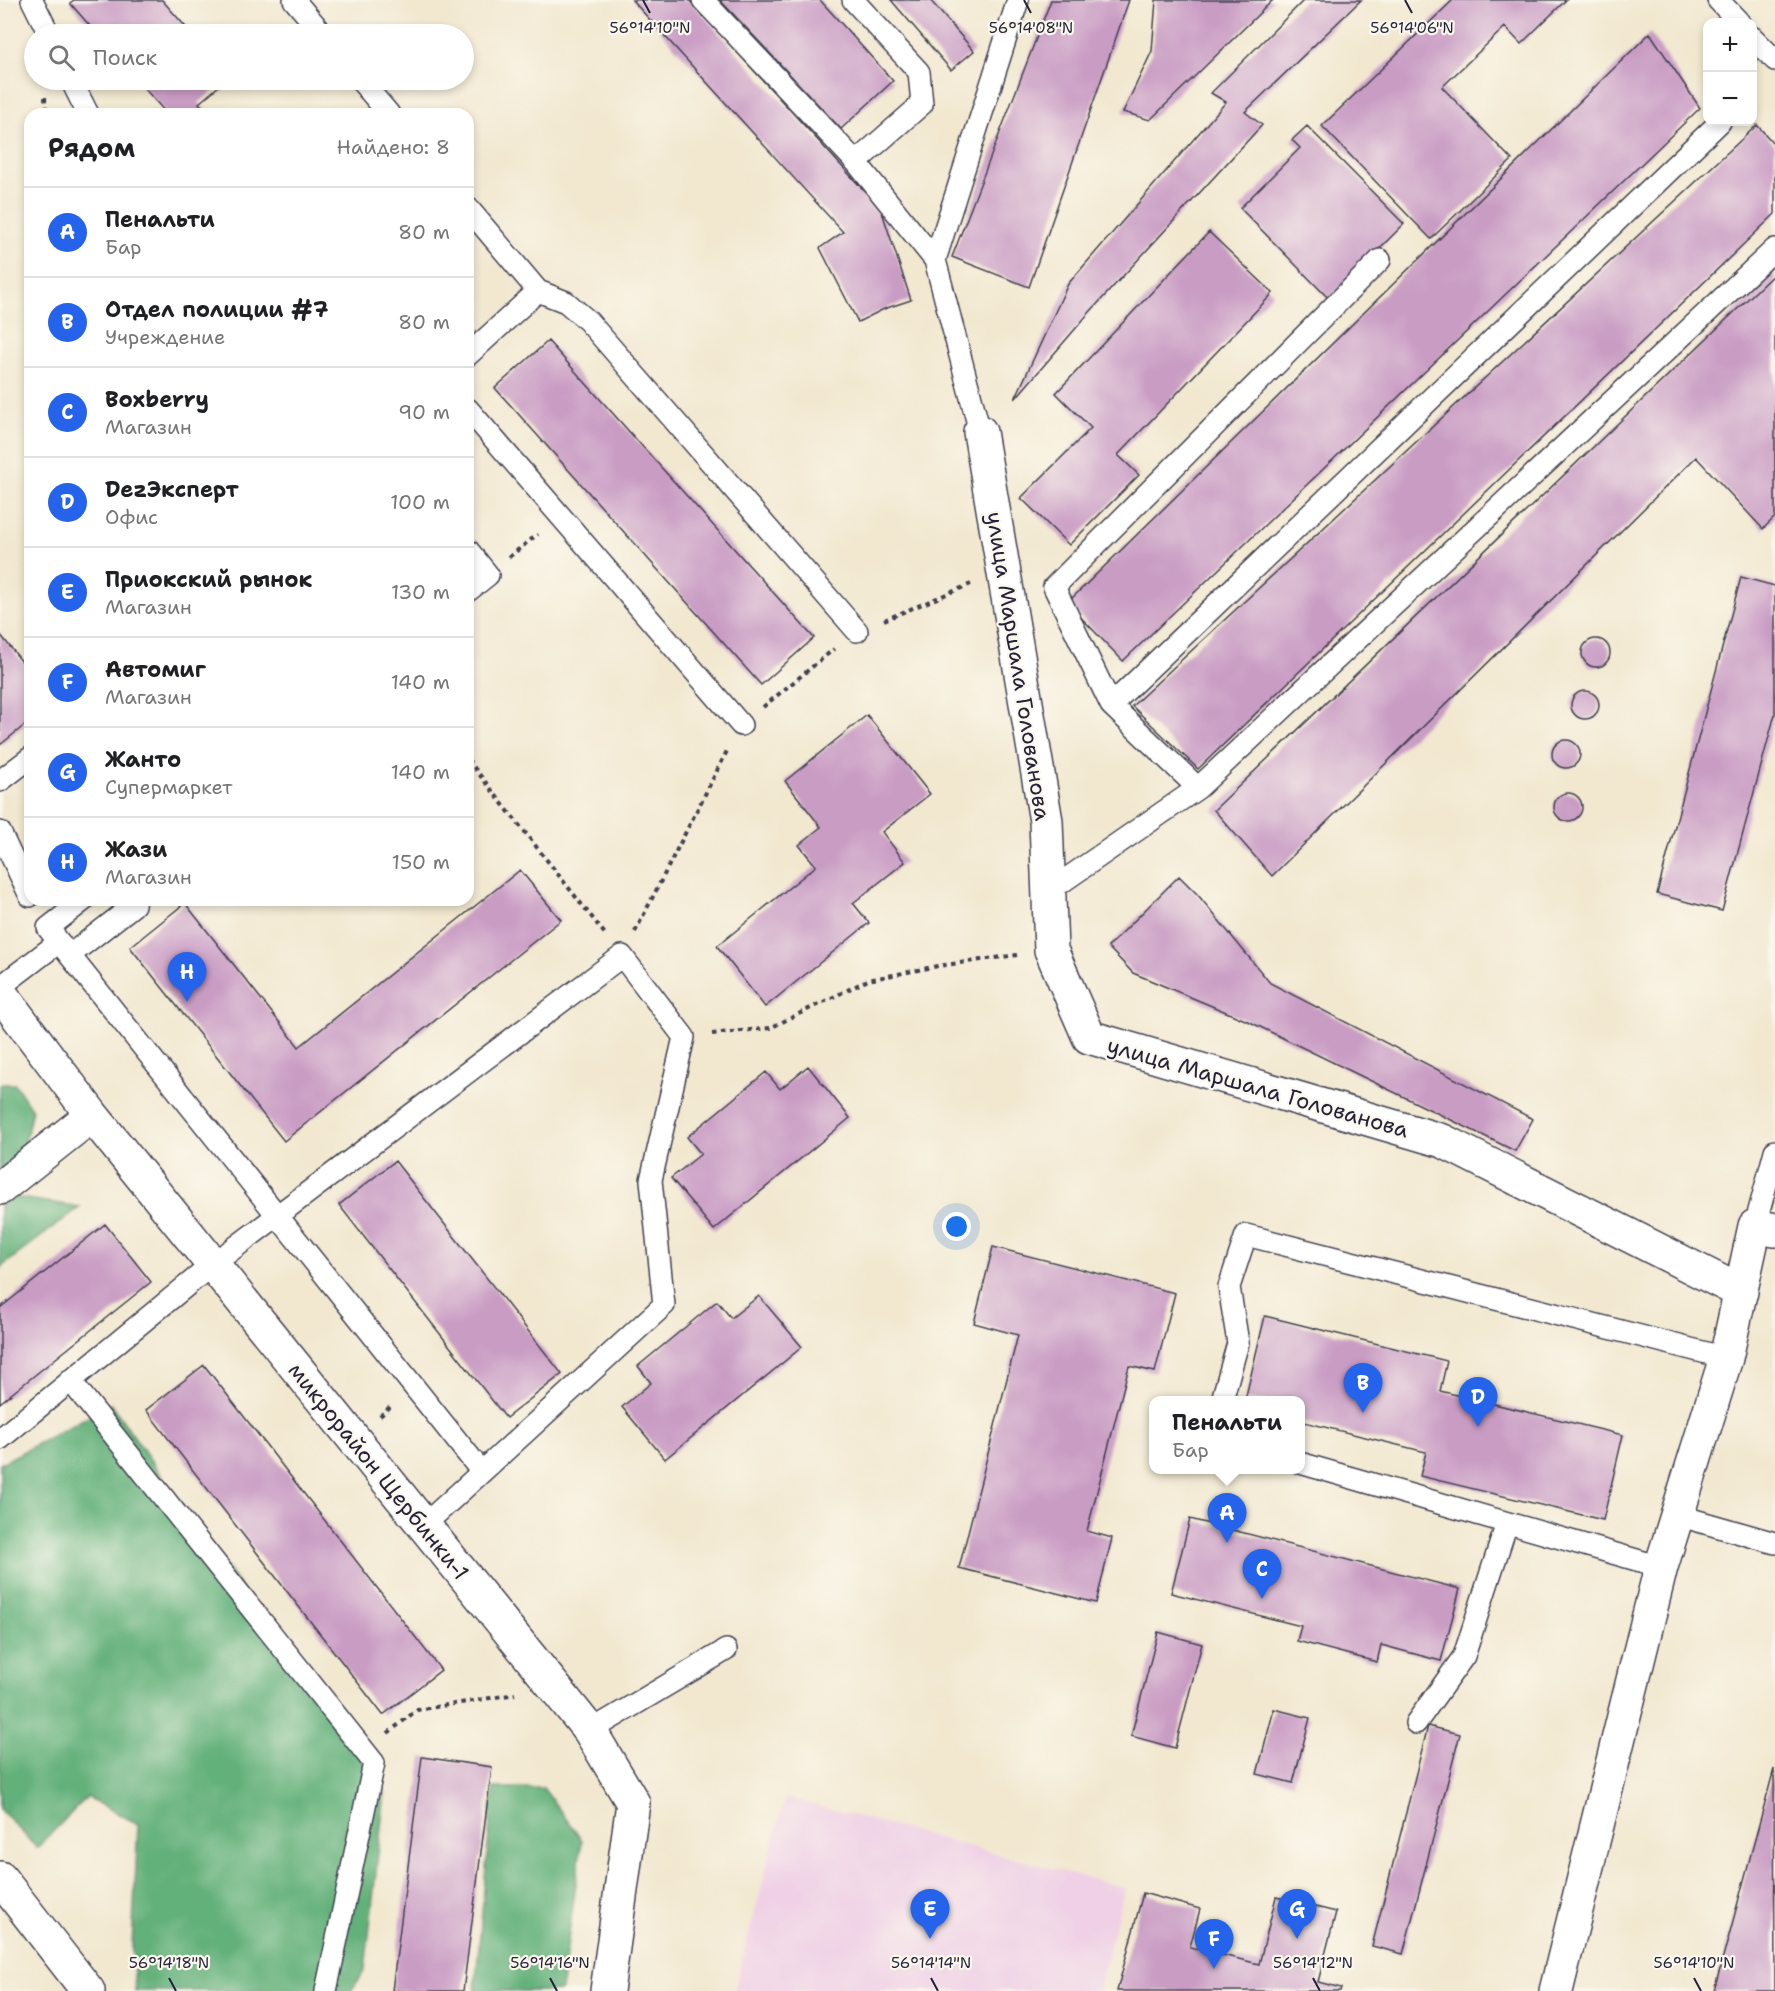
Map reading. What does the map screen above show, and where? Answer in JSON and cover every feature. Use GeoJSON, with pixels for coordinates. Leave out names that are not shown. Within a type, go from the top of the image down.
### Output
{"type":"FeatureCollection","features":[{"type":"Feature","properties":{"kind":"street","name":"улица Маршала Голованова"},"geometry":{"type":"LineString","coordinates":[[980,432],[1046,821],[1051,950],[1089,1037],[1443,1141],[1742,1292]]}},
{"type":"Feature","properties":{"kind":"street","name":"микрорайон Щербинки-1"},"geometry":{"type":"LineString","coordinates":[[0,993],[92,1114],[590,1731],[633,1803],[607,1991]]}},
{"type":"Feature","properties":{"kind":"street"},"geometry":{"type":"LineString","coordinates":[[0,1188],[92,1114]]}},
{"type":"Feature","properties":{"kind":"street"},"geometry":{"type":"LineString","coordinates":[[1556,1991],[1661,1567],[1726,1358],[1742,1292],[1765,1228]]}},
{"type":"Feature","properties":{"kind":"street"},"geometry":{"type":"LineString","coordinates":[[0,1878],[88,1991]]}},
{"type":"Feature","properties":{"kind":"lane"},"geometry":{"type":"LineString","coordinates":[[32,0],[44,24]]}},
{"type":"Feature","properties":{"kind":"lane"},"geometry":{"type":"LineString","coordinates":[[294,0],[314,24]]}},
{"type":"Feature","properties":{"kind":"lane"},"geometry":{"type":"LineString","coordinates":[[703,0],[856,162],[935,260],[980,432]]}},
{"type":"Feature","properties":{"kind":"lane"},"geometry":{"type":"LineString","coordinates":[[852,0],[919,72],[922,104],[856,162]]}},
{"type":"Feature","properties":{"kind":"lane"},"geometry":{"type":"LineString","coordinates":[[935,260],[1018,0]]}},
{"type":"Feature","properties":{"kind":"lane"},"geometry":{"type":"LineString","coordinates":[[1718,0],[1735,18]]}},
{"type":"Feature","properties":{"kind":"lane"},"geometry":{"type":"LineString","coordinates":[[1757,42],[1775,60]]}},
{"type":"Feature","properties":{"kind":"lane"},"geometry":{"type":"LineString","coordinates":[[76,90],[84,108]]}},
{"type":"Feature","properties":{"kind":"lane"},"geometry":{"type":"LineString","coordinates":[[369,90],[384,108]]}},
{"type":"Feature","properties":{"kind":"lane"},"geometry":{"type":"LineString","coordinates":[[1111,705],[1716,126]]}},
{"type":"Feature","properties":{"kind":"lane"},"geometry":{"type":"LineString","coordinates":[[474,215],[538,291],[566,302],[588,321],[856,631]]}},
{"type":"Feature","properties":{"kind":"lane"},"geometry":{"type":"LineString","coordinates":[[1048,891],[1198,788],[1775,249]]}},
{"type":"Feature","properties":{"kind":"lane"},"geometry":{"type":"LineString","coordinates":[[1198,788],[1111,705],[1054,587],[1380,260]]}},
{"type":"Feature","properties":{"kind":"lane"},"geometry":{"type":"LineString","coordinates":[[474,350],[538,291]]}},
{"type":"Feature","properties":{"kind":"lane"},"geometry":{"type":"LineString","coordinates":[[474,416],[741,725]]}},
{"type":"Feature","properties":{"kind":"lane"},"geometry":{"type":"LineString","coordinates":[[474,558],[488,575],[474,586]]}},
{"type":"Feature","properties":{"kind":"lane"},"geometry":{"type":"LineString","coordinates":[[0,781],[24,763]]}},
{"type":"Feature","properties":{"kind":"lane"},"geometry":{"type":"LineString","coordinates":[[0,832],[24,883]]}},
{"type":"Feature","properties":{"kind":"lane"},"geometry":{"type":"LineString","coordinates":[[36,906],[59,942],[482,1472]]}},
{"type":"Feature","properties":{"kind":"lane"},"geometry":{"type":"LineString","coordinates":[[59,942],[80,906]]}},
{"type":"Feature","properties":{"kind":"lane"},"geometry":{"type":"LineString","coordinates":[[0,987],[59,942],[132,906]]}},
{"type":"Feature","properties":{"kind":"lane"},"geometry":{"type":"LineString","coordinates":[[0,1439],[213,1264],[622,956],[684,1037],[651,1180],[664,1305],[423,1526]]}},
{"type":"Feature","properties":{"kind":"lane"},"geometry":{"type":"LineString","coordinates":[[1765,1228],[1775,1151]]}},
{"type":"Feature","properties":{"kind":"lane"},"geometry":{"type":"LineString","coordinates":[[1223,1396],[1238,1343],[1229,1287],[1246,1235],[1726,1358]]}},
{"type":"Feature","properties":{"kind":"lane"},"geometry":{"type":"LineString","coordinates":[[70,1380],[374,1763],[326,1991]]}},
{"type":"Feature","properties":{"kind":"lane"},"geometry":{"type":"LineString","coordinates":[[1305,1464],[1661,1567]]}},
{"type":"Feature","properties":{"kind":"lane"},"geometry":{"type":"LineString","coordinates":[[1677,1515],[1775,1543]]}},
{"type":"Feature","properties":{"kind":"lane"},"geometry":{"type":"LineString","coordinates":[[1416,1723],[1464,1656],[1507,1523]]}},
{"type":"Feature","properties":{"kind":"lane"},"geometry":{"type":"LineString","coordinates":[[590,1731],[726,1650]]}},
{"type":"Feature","properties":{"kind":"path"},"geometry":{"type":"LineString","coordinates":[[488,575],[560,517]]}},
{"type":"Feature","properties":{"kind":"path"},"geometry":{"type":"LineString","coordinates":[[474,768],[622,956],[741,725],[856,631],[1003,571]]}},
{"type":"Feature","properties":{"kind":"path"},"geometry":{"type":"LineString","coordinates":[[684,1037],[770,1028],[868,980],[938,966],[1051,950]]}},
{"type":"Feature","properties":{"kind":"path"},"geometry":{"type":"LineString","coordinates":[[365,1751],[417,1710],[554,1688]]}},
{"type":"Feature","properties":{"kind":"shaded area"},"geometry":{"type":"Polygon","coordinates":[[[785,1797],[1125,1888],[1098,1991],[734,1991],[785,1797]]]}},
{"type":"Feature","properties":{"kind":"green space"},"geometry":{"type":"Polygon","coordinates":[[[0,1084],[15,1084],[32,1110],[14,1197],[80,1207],[0,1268],[0,1084]]]}},
{"type":"Feature","properties":{"kind":"green space"},"geometry":{"type":"Polygon","coordinates":[[[111,1404],[385,1792],[365,1970],[351,1991],[135,1991],[132,1947],[138,1824],[87,1797],[37,1848],[0,1809],[0,1464],[111,1404]]]}},
{"type":"Feature","properties":{"kind":"green space"},"geometry":{"type":"Polygon","coordinates":[[[493,1788],[543,1788],[582,1840],[561,1991],[475,1991],[493,1788]]]}},
{"type":"Feature","properties":{"kind":"building"},"geometry":{"type":"Polygon","coordinates":[[[74,0],[162,0],[183,24],[88,24],[70,3],[74,0]]]}},
{"type":"Feature","properties":{"kind":"building"},"geometry":{"type":"Polygon","coordinates":[[[632,0],[689,0],[881,209],[911,300],[884,309],[858,322],[820,248],[843,232],[632,0]]]}},
{"type":"Feature","properties":{"kind":"building"},"geometry":{"type":"Polygon","coordinates":[[[720,0],[820,0],[893,81],[841,129],[720,0]]]}},
{"type":"Feature","properties":{"kind":"building"},"geometry":{"type":"Polygon","coordinates":[[[891,0],[930,0],[974,51],[951,70],[891,0]]]}},
{"type":"Feature","properties":{"kind":"building"},"geometry":{"type":"Polygon","coordinates":[[[1051,0],[1129,0],[1029,287],[952,257],[1051,0]]]}},
{"type":"Feature","properties":{"kind":"building"},"geometry":{"type":"Polygon","coordinates":[[[1156,0],[1273,0],[1150,120],[1123,112],[1152,51],[1156,0]]]}},
{"type":"Feature","properties":{"kind":"building"},"geometry":{"type":"Polygon","coordinates":[[[1304,0],[1361,0],[1245,112],[1262,125],[1089,313],[1015,399],[1068,284],[1226,102],[1211,93],[1304,0]]]}},
{"type":"Feature","properties":{"kind":"building"},"geometry":{"type":"Polygon","coordinates":[[[1453,0],[1566,0],[1521,44],[1505,27],[1442,87],[1512,160],[1431,239],[1322,126],[1453,0]]]}},
{"type":"Feature","properties":{"kind":"building"},"geometry":{"type":"Polygon","coordinates":[[[1650,33],[1700,108],[1123,661],[1067,603],[1650,33]]]}},
{"type":"Feature","properties":{"kind":"building"},"geometry":{"type":"Polygon","coordinates":[[[146,90],[214,90],[199,103],[204,108],[162,108],[146,90]]]}},
{"type":"Feature","properties":{"kind":"building"},"geometry":{"type":"Polygon","coordinates":[[[1757,125],[1775,145],[1775,214],[1198,769],[1132,706],[1757,125]]]}},
{"type":"Feature","properties":{"kind":"building"},"geometry":{"type":"Polygon","coordinates":[[[1307,126],[1404,224],[1329,299],[1240,208],[1300,148],[1292,140],[1307,126]]]}},
{"type":"Feature","properties":{"kind":"building"},"geometry":{"type":"Polygon","coordinates":[[[1209,232],[1273,293],[1118,455],[1139,475],[1069,545],[1021,498],[1091,428],[1056,393],[1209,232]]]}},
{"type":"Feature","properties":{"kind":"building"},"geometry":{"type":"Polygon","coordinates":[[[1775,273],[1775,517],[1763,529],[1696,457],[1272,876],[1214,810],[1775,273]]]}},
{"type":"Feature","properties":{"kind":"building"},"geometry":{"type":"Polygon","coordinates":[[[548,341],[814,638],[761,685],[495,388],[548,341]]]}},
{"type":"Feature","properties":{"kind":"building"},"geometry":{"type":"Polygon","coordinates":[[[1741,577],[1775,586],[1775,714],[1722,911],[1657,894],[1741,577]]]}},
{"type":"Feature","properties":{"kind":"building"},"geometry":{"type":"Polygon","coordinates":[[[0,634],[24,664],[24,726],[0,745],[0,634]]]}},
{"type":"Feature","properties":{"kind":"building"},"geometry":{"type":"Polygon","coordinates":[[[1596,639],[1606,643],[1610,653],[1606,663],[1596,667],[1586,663],[1582,653],[1586,643],[1596,639]]]}},
{"type":"Feature","properties":{"kind":"building"},"geometry":{"type":"Polygon","coordinates":[[[1585,691],[1595,695],[1599,705],[1595,715],[1585,719],[1575,715],[1571,705],[1575,695],[1585,691]]]}},
{"type":"Feature","properties":{"kind":"building"},"geometry":{"type":"Polygon","coordinates":[[[867,715],[930,794],[882,832],[905,862],[853,903],[869,923],[765,1007],[717,946],[816,866],[799,845],[821,827],[785,781],[867,715]]]}},
{"type":"Feature","properties":{"kind":"building"},"geometry":{"type":"Polygon","coordinates":[[[1566,740],[1576,744],[1580,754],[1576,764],[1566,768],[1556,764],[1552,754],[1556,744],[1566,740]]]}},
{"type":"Feature","properties":{"kind":"building"},"geometry":{"type":"Polygon","coordinates":[[[1568,793],[1578,797],[1582,807],[1578,817],[1568,821],[1558,817],[1554,807],[1558,797],[1568,793]]]}},
{"type":"Feature","properties":{"kind":"building"},"geometry":{"type":"Polygon","coordinates":[[[520,870],[561,920],[284,1141],[130,947],[181,906],[187,906],[299,1047],[520,870]]]}},
{"type":"Feature","properties":{"kind":"building"},"geometry":{"type":"Polygon","coordinates":[[[1179,876],[1198,895],[1270,983],[1533,1119],[1515,1151],[1250,1022],[1133,973],[1108,947],[1179,876]]]}},
{"type":"Feature","properties":{"kind":"building"},"geometry":{"type":"Polygon","coordinates":[[[808,1066],[850,1118],[714,1230],[671,1178],[701,1154],[687,1137],[766,1072],[780,1089],[808,1066]]]}},
{"type":"Feature","properties":{"kind":"building"},"geometry":{"type":"Polygon","coordinates":[[[395,1161],[562,1374],[506,1418],[339,1205],[395,1161]]]}},
{"type":"Feature","properties":{"kind":"building"},"geometry":{"type":"Polygon","coordinates":[[[105,1224],[151,1282],[0,1403],[0,1308],[105,1224]]]}},
{"type":"Feature","properties":{"kind":"building"},"geometry":{"type":"Polygon","coordinates":[[[993,1247],[1175,1293],[1155,1372],[1129,1366],[1087,1531],[1112,1538],[1096,1603],[959,1568],[1018,1335],[974,1323],[993,1247]]]}},
{"type":"Feature","properties":{"kind":"building"},"geometry":{"type":"Polygon","coordinates":[[[759,1296],[802,1347],[665,1459],[622,1407],[651,1383],[638,1366],[717,1301],[731,1318],[759,1296]]]}},
{"type":"Feature","properties":{"kind":"building"},"geometry":{"type":"Polygon","coordinates":[[[1265,1316],[1447,1361],[1440,1391],[1623,1435],[1603,1520],[1420,1476],[1426,1452],[1305,1422],[1305,1396],[1246,1396],[1265,1316]]]}},
{"type":"Feature","properties":{"kind":"building"},"geometry":{"type":"Polygon","coordinates":[[[204,1365],[441,1670],[383,1715],[146,1410],[204,1365]]]}},
{"type":"Feature","properties":{"kind":"building"},"geometry":{"type":"Polygon","coordinates":[[[1190,1519],[1460,1589],[1441,1661],[1381,1645],[1377,1662],[1297,1641],[1301,1626],[1171,1593],[1190,1519]]]}},
{"type":"Feature","properties":{"kind":"building"},"geometry":{"type":"Polygon","coordinates":[[[1158,1632],[1202,1644],[1175,1748],[1131,1736],[1158,1632]]]}},
{"type":"Feature","properties":{"kind":"building"},"geometry":{"type":"Polygon","coordinates":[[[1274,1709],[1310,1718],[1293,1783],[1257,1774],[1274,1709]]]}},
{"type":"Feature","properties":{"kind":"building"},"geometry":{"type":"Polygon","coordinates":[[[1428,1726],[1460,1734],[1403,1954],[1372,1946],[1428,1726]]]}},
{"type":"Feature","properties":{"kind":"building"},"geometry":{"type":"Polygon","coordinates":[[[422,1757],[492,1767],[463,1991],[392,1991],[422,1757]]]}},
{"type":"Feature","properties":{"kind":"building"},"geometry":{"type":"Polygon","coordinates":[[[1774,1769],[1775,1991],[1714,1991],[1774,1769]]]}},
{"type":"Feature","properties":{"kind":"building"},"geometry":{"type":"Polygon","coordinates":[[[1143,1893],[1200,1909],[1190,1947],[1259,1964],[1276,1897],[1336,1912],[1318,1982],[1341,1988],[1340,1991],[1117,1991],[1143,1893]]]}},
{"type":"Feature","properties":{"kind":"place","name":"Жази"},"geometry":{"type":"Point","coordinates":[187,1002]}},
{"type":"Feature","properties":{"kind":"place","name":"Отдел полиции #7"},"geometry":{"type":"Point","coordinates":[1363,1413]}},
{"type":"Feature","properties":{"kind":"place","name":"DezЭксперт"},"geometry":{"type":"Point","coordinates":[1478,1427]}},
{"type":"Feature","properties":{"kind":"place","name":"Пенальти"},"geometry":{"type":"Point","coordinates":[1227,1543]}},
{"type":"Feature","properties":{"kind":"place","name":"Boxberry"},"geometry":{"type":"Point","coordinates":[1262,1599]}},
{"type":"Feature","properties":{"kind":"place","name":"Приокский рынок"},"geometry":{"type":"Point","coordinates":[930,1939]}},
{"type":"Feature","properties":{"kind":"place","name":"Жанто"},"geometry":{"type":"Point","coordinates":[1297,1939]}},
{"type":"Feature","properties":{"kind":"place","name":"Автомиг"},"geometry":{"type":"Point","coordinates":[1214,1969]}}]}
